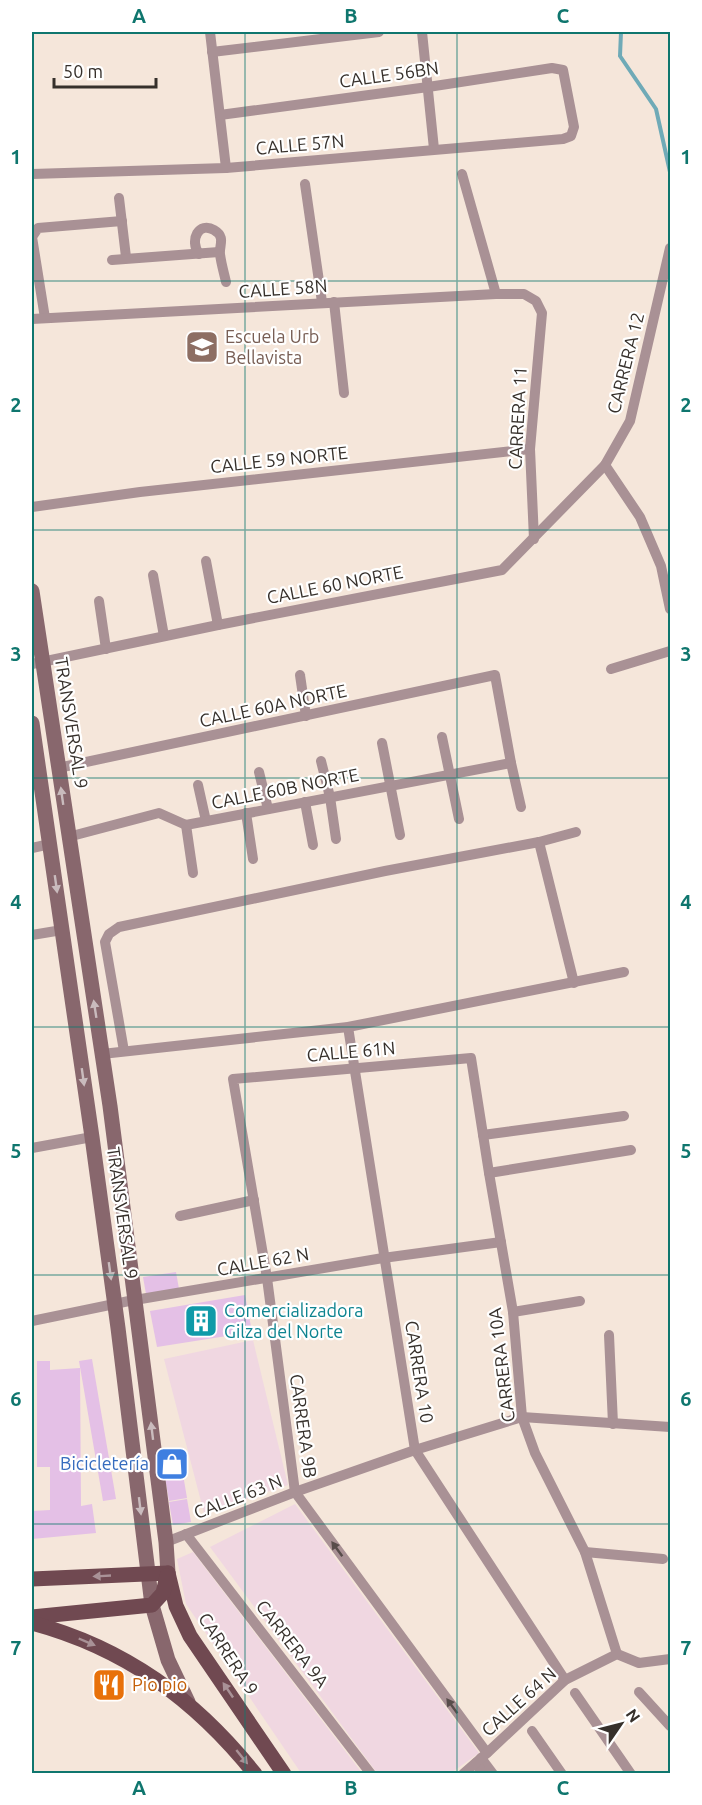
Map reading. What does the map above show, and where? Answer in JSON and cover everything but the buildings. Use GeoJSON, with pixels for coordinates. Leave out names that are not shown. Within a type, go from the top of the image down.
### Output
{"type":"FeatureCollection","features":[{"type":"Feature","properties":{"kind":"main road","name":"TRANSVERSAL 9"},"geometry":{"type":"LineString","coordinates":[[32,591],[37,663],[58,768],[102,1054],[166,1542],[168,1573]]}},
{"type":"Feature","properties":{"kind":"main road","name":"TRANSVERSAL 9"},"geometry":{"type":"LineString","coordinates":[[32,723],[92,1137],[147,1574],[152,1605],[168,1660],[188,1702]]}},
{"type":"Feature","properties":{"kind":"main road"},"geometry":{"type":"LineString","coordinates":[[32,1579],[168,1573],[163,1593],[152,1605],[32,1617]]}},
{"type":"Feature","properties":{"kind":"main road","name":"CARRERA 9"},"geometry":{"type":"LineString","coordinates":[[168,1573],[176,1606],[190,1636],[284,1773]]}},
{"type":"Feature","properties":{"kind":"main road"},"geometry":{"type":"LineString","coordinates":[[32,1623],[105,1650],[160,1682],[188,1702],[234,1747],[255,1773]]}},
{"type":"Feature","properties":{"kind":"street"},"geometry":{"type":"LineString","coordinates":[[210,32],[226,168]]}},
{"type":"Feature","properties":{"kind":"street"},"geometry":{"type":"LineString","coordinates":[[212,52],[379,32]]}},
{"type":"Feature","properties":{"kind":"street"},"geometry":{"type":"LineString","coordinates":[[422,32],[434,149]]}},
{"type":"Feature","properties":{"kind":"street","name":"CALLE 56BN"},"geometry":{"type":"LineString","coordinates":[[220,115],[552,68],[563,70],[574,127],[571,136]]}},
{"type":"Feature","properties":{"kind":"street","name":"CALLE 57N"},"geometry":{"type":"LineString","coordinates":[[32,174],[226,168],[563,139],[571,136]]}},
{"type":"Feature","properties":{"kind":"street"},"geometry":{"type":"LineString","coordinates":[[462,174],[496,294]]}},
{"type":"Feature","properties":{"kind":"street"},"geometry":{"type":"LineString","coordinates":[[305,183],[322,302]]}},
{"type":"Feature","properties":{"kind":"street"},"geometry":{"type":"LineString","coordinates":[[119,198],[126,257]]}},
{"type":"Feature","properties":{"kind":"street"},"geometry":{"type":"LineString","coordinates":[[45,318],[32,237],[35,231],[38,228],[122,221]]}},
{"type":"Feature","properties":{"kind":"street"},"geometry":{"type":"LineString","coordinates":[[199,254],[195,248],[196,233],[210,228],[217,231],[221,237],[222,244],[219,252],[226,282]]}},
{"type":"Feature","properties":{"kind":"street","name":"CARRERA 12"},"geometry":{"type":"LineString","coordinates":[[605,465],[630,422],[670,248]]}},
{"type":"Feature","properties":{"kind":"street"},"geometry":{"type":"LineString","coordinates":[[112,260],[126,257],[219,252]]}},
{"type":"Feature","properties":{"kind":"street","name":"CALLE 58N"},"geometry":{"type":"LineString","coordinates":[[32,319],[496,294],[524,294],[536,301]]}},
{"type":"Feature","properties":{"kind":"street","name":"CARRERA 11"},"geometry":{"type":"LineString","coordinates":[[534,538],[530,449],[542,313],[536,301]]}},
{"type":"Feature","properties":{"kind":"street"},"geometry":{"type":"LineString","coordinates":[[334,302],[344,393]]}},
{"type":"Feature","properties":{"kind":"street","name":"CALLE 59 NORTE"},"geometry":{"type":"LineString","coordinates":[[32,507],[140,492],[530,449]]}},
{"type":"Feature","properties":{"kind":"street"},"geometry":{"type":"LineString","coordinates":[[605,465],[640,517],[666,565],[670,609]]}},
{"type":"Feature","properties":{"kind":"street","name":"CALLE 60 NORTE"},"geometry":{"type":"LineString","coordinates":[[37,663],[502,570],[605,465]]}},
{"type":"Feature","properties":{"kind":"street"},"geometry":{"type":"LineString","coordinates":[[206,561],[218,625]]}},
{"type":"Feature","properties":{"kind":"street"},"geometry":{"type":"LineString","coordinates":[[153,575],[164,636]]}},
{"type":"Feature","properties":{"kind":"street"},"geometry":{"type":"LineString","coordinates":[[99,601],[105,649]]}},
{"type":"Feature","properties":{"kind":"street"},"geometry":{"type":"LineString","coordinates":[[611,669],[670,651]]}},
{"type":"Feature","properties":{"kind":"street"},"geometry":{"type":"LineString","coordinates":[[300,675],[306,716]]}},
{"type":"Feature","properties":{"kind":"street","name":"CALLE 60A NORTE"},"geometry":{"type":"LineString","coordinates":[[58,768],[495,675],[511,763]]}},
{"type":"Feature","properties":{"kind":"street"},"geometry":{"type":"LineString","coordinates":[[442,737],[459,819]]}},
{"type":"Feature","properties":{"kind":"street"},"geometry":{"type":"LineString","coordinates":[[381,743],[400,835]]}},
{"type":"Feature","properties":{"kind":"street"},"geometry":{"type":"LineString","coordinates":[[321,761],[330,797],[336,839]]}},
{"type":"Feature","properties":{"kind":"street"},"geometry":{"type":"LineString","coordinates":[[511,763],[521,807]]}},
{"type":"Feature","properties":{"kind":"street","name":"CALLE 60B NORTE"},"geometry":{"type":"LineString","coordinates":[[186,825],[511,763]]}},
{"type":"Feature","properties":{"kind":"street"},"geometry":{"type":"LineString","coordinates":[[259,772],[268,809]]}},
{"type":"Feature","properties":{"kind":"street"},"geometry":{"type":"LineString","coordinates":[[198,785],[206,821]]}},
{"type":"Feature","properties":{"kind":"street"},"geometry":{"type":"LineString","coordinates":[[304,802],[313,845]]}},
{"type":"Feature","properties":{"kind":"street"},"geometry":{"type":"LineString","coordinates":[[68,837],[159,813],[186,825],[193,873]]}},
{"type":"Feature","properties":{"kind":"street"},"geometry":{"type":"LineString","coordinates":[[246,813],[253,859]]}},
{"type":"Feature","properties":{"kind":"street"},"geometry":{"type":"LineString","coordinates":[[124,1051],[105,942],[109,934],[118,927],[385,871],[539,842],[576,832]]}},
{"type":"Feature","properties":{"kind":"street"},"geometry":{"type":"LineString","coordinates":[[539,842],[573,983]]}},
{"type":"Feature","properties":{"kind":"street"},"geometry":{"type":"LineString","coordinates":[[32,848],[50,844]]}},
{"type":"Feature","properties":{"kind":"street"},"geometry":{"type":"LineString","coordinates":[[32,935],[62,930]]}},
{"type":"Feature","properties":{"kind":"street"},"geometry":{"type":"LineString","coordinates":[[102,1054],[348,1027],[624,972]]}},
{"type":"Feature","properties":{"kind":"street","name":"CARRERA 10"},"geometry":{"type":"LineString","coordinates":[[348,1027],[415,1450],[565,1680]]}},
{"type":"Feature","properties":{"kind":"street","name":"CALLE 61N"},"geometry":{"type":"LineString","coordinates":[[233,1079],[471,1058]]}},
{"type":"Feature","properties":{"kind":"street","name":"CARRERA 10A"},"geometry":{"type":"LineString","coordinates":[[471,1058],[513,1312],[522,1417],[535,1453],[585,1552],[617,1654]]}},
{"type":"Feature","properties":{"kind":"street","name":"CARRERA 9B"},"geometry":{"type":"LineString","coordinates":[[233,1079],[267,1278],[295,1492],[481,1758]]}},
{"type":"Feature","properties":{"kind":"street"},"geometry":{"type":"LineString","coordinates":[[483,1135],[624,1116]]}},
{"type":"Feature","properties":{"kind":"street"},"geometry":{"type":"LineString","coordinates":[[32,1148],[92,1137]]}},
{"type":"Feature","properties":{"kind":"street"},"geometry":{"type":"LineString","coordinates":[[489,1173],[631,1150]]}},
{"type":"Feature","properties":{"kind":"street"},"geometry":{"type":"LineString","coordinates":[[180,1216],[254,1200]]}},
{"type":"Feature","properties":{"kind":"street","name":"CALLE 62 N"},"geometry":{"type":"LineString","coordinates":[[32,1321],[135,1300],[383,1258],[501,1242]]}},
{"type":"Feature","properties":{"kind":"street"},"geometry":{"type":"LineString","coordinates":[[513,1312],[580,1301]]}},
{"type":"Feature","properties":{"kind":"street"},"geometry":{"type":"LineString","coordinates":[[609,1335],[613,1424]]}},
{"type":"Feature","properties":{"kind":"street","name":"CALLE 63 N"},"geometry":{"type":"LineString","coordinates":[[166,1542],[295,1492],[415,1450],[522,1417],[670,1427]]}},
{"type":"Feature","properties":{"kind":"street","name":"CARRERA 9A"},"geometry":{"type":"LineString","coordinates":[[186,1534],[371,1773]]}},
{"type":"Feature","properties":{"kind":"street"},"geometry":{"type":"LineString","coordinates":[[585,1552],[663,1559]]}},
{"type":"Feature","properties":{"kind":"street"},"geometry":{"type":"LineString","coordinates":[[617,1654],[639,1663],[670,1659]]}},
{"type":"Feature","properties":{"kind":"street","name":"CALLE 64 N"},"geometry":{"type":"LineString","coordinates":[[463,1773],[565,1680],[617,1654]]}},
{"type":"Feature","properties":{"kind":"street"},"geometry":{"type":"LineString","coordinates":[[639,1692],[670,1726]]}},
{"type":"Feature","properties":{"kind":"street"},"geometry":{"type":"LineString","coordinates":[[575,1693],[631,1773]]}},
{"type":"Feature","properties":{"kind":"street"},"geometry":{"type":"LineString","coordinates":[[532,1731],[562,1773]]}},
{"type":"Feature","properties":{"kind":"street"},"geometry":{"type":"LineString","coordinates":[[481,1758],[483,1773]]}},
{"type":"Feature","properties":{"kind":"street"},"geometry":{"type":"LineString","coordinates":[[481,1758],[493,1773]]}},
{"type":"Feature","properties":{"kind":"shaded area"},"geometry":{"type":"Polygon","coordinates":[[[253,1340],[288,1485],[204,1513],[164,1359],[253,1340]]]}},
{"type":"Feature","properties":{"kind":"shaded area"},"geometry":{"type":"Polygon","coordinates":[[[295,1504],[479,1753],[451,1773],[377,1773],[210,1547],[295,1504]]]}},
{"type":"Feature","properties":{"kind":"shaded area"},"geometry":{"type":"Polygon","coordinates":[[[193,1552],[362,1773],[301,1773],[186,1604],[177,1559],[193,1552]]]}},
{"type":"Feature","properties":{"kind":"waterway"},"geometry":{"type":"LineString","coordinates":[[621,32],[620,56],[656,109],[670,172]]}},
{"type":"Feature","properties":{"kind":"place","name":"Escuela Urb Bellavista"},"geometry":{"type":"Point","coordinates":[202,347]}},
{"type":"Feature","properties":{"kind":"place","name":"Comercializadora Gilza del Norte"},"geometry":{"type":"Point","coordinates":[201,1321]}},
{"type":"Feature","properties":{"kind":"place","name":"Bicicletería"},"geometry":{"type":"Point","coordinates":[172,1464]}},
{"type":"Feature","properties":{"kind":"place","name":"Pio pio"},"geometry":{"type":"Point","coordinates":[109,1685]}}]}
